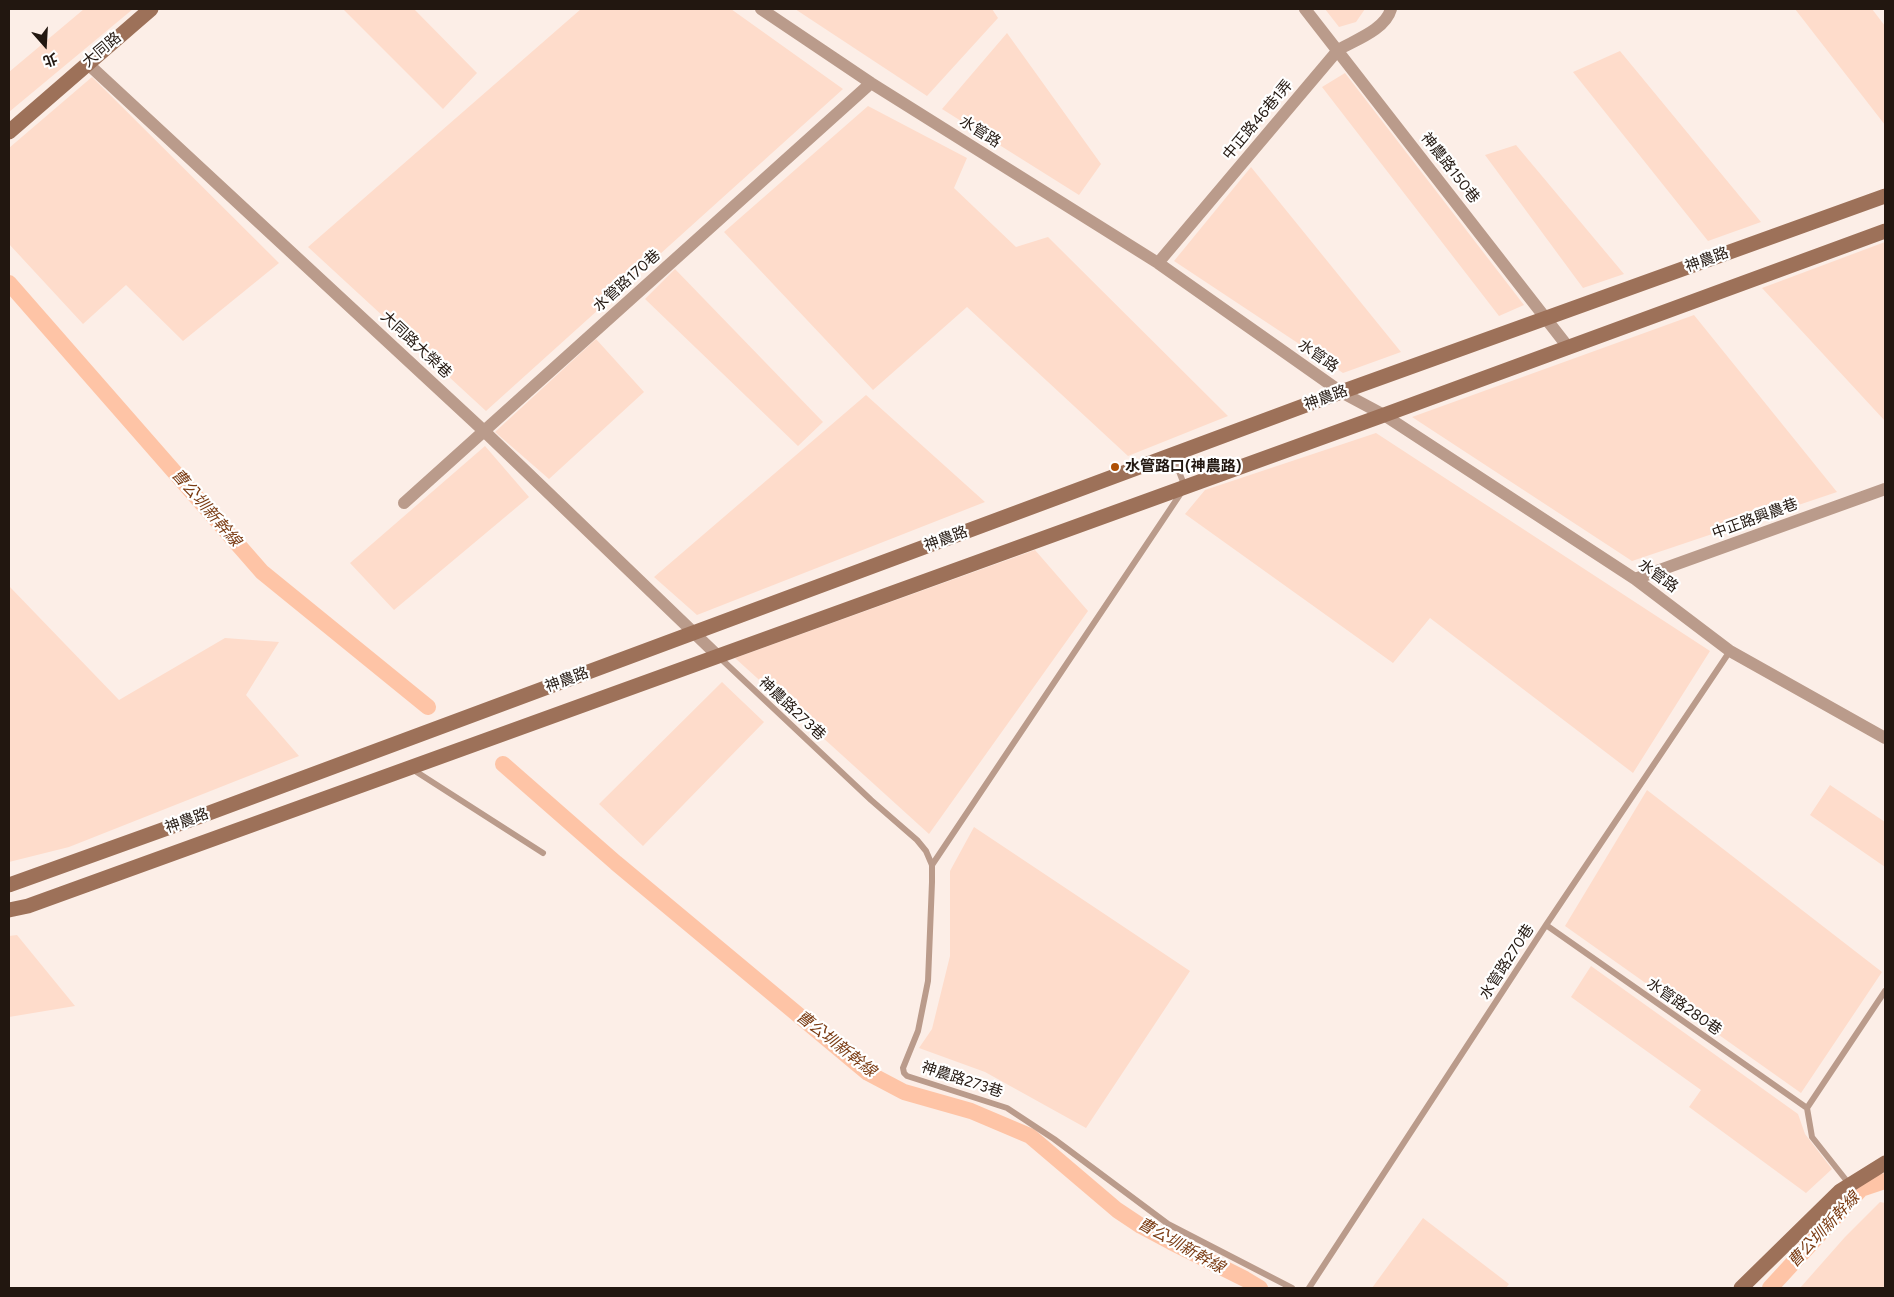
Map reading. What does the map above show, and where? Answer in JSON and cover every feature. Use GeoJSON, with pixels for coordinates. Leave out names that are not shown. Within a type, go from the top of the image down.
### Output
{"type":"FeatureCollection","features":[{"type":"Feature","properties":{"kind":"street","name":"大同路"},"geometry":{"type":"LineString","coordinates":[[9,132],[151,9]]}},
{"type":"Feature","properties":{"kind":"street","name":"水管路"},"geometry":{"type":"LineString","coordinates":[[761,9],[872,83],[1158,263],[1341,392],[1384,415],[1636,579],[1730,651],[1885,738]]}},
{"type":"Feature","properties":{"kind":"street","name":"神農路150巷"},"geometry":{"type":"LineString","coordinates":[[1305,9],[1568,347]]}},
{"type":"Feature","properties":{"kind":"street","name":"中正路46巷1弄"},"geometry":{"type":"LineString","coordinates":[[1158,263],[1338,50],[1373,31],[1389,16],[1391,9]]}},
{"type":"Feature","properties":{"kind":"street","name":"大同路大榮巷"},"geometry":{"type":"LineString","coordinates":[[87,63],[484,431],[718,656]]}},
{"type":"Feature","properties":{"kind":"street","name":"水管路170巷"},"geometry":{"type":"LineString","coordinates":[[404,503],[872,83]]}},
{"type":"Feature","properties":{"kind":"street","name":"神農路"},"geometry":{"type":"LineString","coordinates":[[9,885],[1341,392],[1885,196]]}},
{"type":"Feature","properties":{"kind":"street","name":"神農路"},"geometry":{"type":"LineString","coordinates":[[9,910],[28,906],[1384,415],[1885,231]]}},
{"type":"Feature","properties":{"kind":"street","name":"中正路興農巷"},"geometry":{"type":"LineString","coordinates":[[1636,579],[1885,489]]}},
{"type":"Feature","properties":{"kind":"street"},"geometry":{"type":"LineString","coordinates":[[1741,1288],[1840,1191],[1885,1163]]}},
{"type":"Feature","properties":{"kind":"lane"},"geometry":{"type":"LineString","coordinates":[[932,865],[1185,487],[1173,454]]}},
{"type":"Feature","properties":{"kind":"lane","name":"水管路270巷"},"geometry":{"type":"LineString","coordinates":[[1308,1288],[1546,926],[1730,651]]}},
{"type":"Feature","properties":{"kind":"lane","name":"神農路273巷"},"geometry":{"type":"LineString","coordinates":[[718,656],[871,800],[917,840],[926,851],[932,865],[928,981],[918,1031],[903,1068],[904,1073],[907,1076],[1006,1108],[1054,1139],[1168,1224],[1292,1288]]}},
{"type":"Feature","properties":{"kind":"lane"},"geometry":{"type":"LineString","coordinates":[[408,768],[543,854]]}},
{"type":"Feature","properties":{"kind":"lane","name":"水管路280巷"},"geometry":{"type":"LineString","coordinates":[[1546,926],[1807,1108]]}},
{"type":"Feature","properties":{"kind":"lane"},"geometry":{"type":"LineString","coordinates":[[1850,1184],[1812,1137],[1807,1108],[1885,992]]}},
{"type":"Feature","properties":{"kind":"shaded area"},"geometry":{"type":"Polygon","coordinates":[[[84,9],[133,9],[9,112],[9,72],[84,9]]]}},
{"type":"Feature","properties":{"kind":"shaded area"},"geometry":{"type":"Polygon","coordinates":[[[343,9],[414,9],[477,73],[443,109],[343,9]]]}},
{"type":"Feature","properties":{"kind":"shaded area"},"geometry":{"type":"Polygon","coordinates":[[[581,9],[731,9],[843,89],[486,411],[308,247],[581,9]]]}},
{"type":"Feature","properties":{"kind":"shaded area"},"geometry":{"type":"Polygon","coordinates":[[[795,9],[992,9],[998,18],[927,96],[795,9]]]}},
{"type":"Feature","properties":{"kind":"shaded area"},"geometry":{"type":"Polygon","coordinates":[[[1325,9],[1365,9],[1356,22],[1339,27],[1325,9]]]}},
{"type":"Feature","properties":{"kind":"shaded area"},"geometry":{"type":"Polygon","coordinates":[[[1795,9],[1872,9],[1885,26],[1885,125],[1795,9]]]}},
{"type":"Feature","properties":{"kind":"shaded area"},"geometry":{"type":"Polygon","coordinates":[[[1007,33],[1101,164],[1079,195],[942,109],[1007,33]]]}},
{"type":"Feature","properties":{"kind":"shaded area"},"geometry":{"type":"Polygon","coordinates":[[[1620,51],[1761,222],[1708,241],[1573,72],[1620,51]]]}},
{"type":"Feature","properties":{"kind":"shaded area"},"geometry":{"type":"Polygon","coordinates":[[[1345,73],[1524,305],[1499,316],[1322,87],[1345,73]]]}},
{"type":"Feature","properties":{"kind":"shaded area"},"geometry":{"type":"Polygon","coordinates":[[[92,77],[279,263],[183,341],[126,285],[83,324],[9,244],[9,148],[92,77]]]}},
{"type":"Feature","properties":{"kind":"shaded area"},"geometry":{"type":"Polygon","coordinates":[[[868,106],[967,158],[954,188],[1016,247],[1048,237],[1228,416],[1128,456],[967,307],[873,390],[724,232],[868,106]]]}},
{"type":"Feature","properties":{"kind":"shaded area"},"geometry":{"type":"Polygon","coordinates":[[[1516,145],[1624,274],[1583,288],[1485,155],[1516,145]]]}},
{"type":"Feature","properties":{"kind":"shaded area"},"geometry":{"type":"Polygon","coordinates":[[[1251,167],[1401,352],[1343,373],[1174,261],[1251,167]]]}},
{"type":"Feature","properties":{"kind":"shaded area"},"geometry":{"type":"Polygon","coordinates":[[[1885,242],[1885,421],[1762,288],[1885,242]]]}},
{"type":"Feature","properties":{"kind":"shaded area"},"geometry":{"type":"Polygon","coordinates":[[[675,269],[823,422],[798,446],[645,299],[675,269]]]}},
{"type":"Feature","properties":{"kind":"shaded area"},"geometry":{"type":"Polygon","coordinates":[[[1694,315],[1837,492],[1632,561],[1412,417],[1694,315]]]}},
{"type":"Feature","properties":{"kind":"shaded area"},"geometry":{"type":"Polygon","coordinates":[[[596,339],[644,392],[549,479],[495,432],[596,339]]]}},
{"type":"Feature","properties":{"kind":"shaded area"},"geometry":{"type":"Polygon","coordinates":[[[866,395],[985,502],[697,615],[654,577],[866,395]]]}},
{"type":"Feature","properties":{"kind":"shaded area"},"geometry":{"type":"Polygon","coordinates":[[[1376,433],[1710,651],[1633,773],[1430,618],[1393,663],[1185,514],[1205,490],[1376,433]]]}},
{"type":"Feature","properties":{"kind":"shaded area"},"geometry":{"type":"Polygon","coordinates":[[[485,446],[529,497],[394,610],[350,563],[485,446]]]}},
{"type":"Feature","properties":{"kind":"shaded area"},"geometry":{"type":"Polygon","coordinates":[[[1035,550],[1088,611],[929,834],[735,658],[1035,550]]]}},
{"type":"Feature","properties":{"kind":"shaded area"},"geometry":{"type":"Polygon","coordinates":[[[9,586],[119,700],[225,638],[279,642],[246,695],[299,756],[69,847],[9,862],[9,586]]]}},
{"type":"Feature","properties":{"kind":"shaded area"},"geometry":{"type":"Polygon","coordinates":[[[722,682],[764,722],[643,846],[599,804],[722,682]]]}},
{"type":"Feature","properties":{"kind":"shaded area"},"geometry":{"type":"Polygon","coordinates":[[[1830,785],[1885,822],[1885,867],[1810,815],[1830,785]]]}},
{"type":"Feature","properties":{"kind":"shaded area"},"geometry":{"type":"Polygon","coordinates":[[[1647,790],[1882,972],[1801,1093],[1565,926],[1647,790]]]}},
{"type":"Feature","properties":{"kind":"shaded area"},"geometry":{"type":"Polygon","coordinates":[[[974,827],[1190,971],[1086,1128],[985,1072],[919,1048],[932,1029],[950,956],[950,871],[974,827]]]}},
{"type":"Feature","properties":{"kind":"shaded area"},"geometry":{"type":"Polygon","coordinates":[[[17,935],[75,1006],[9,1017],[9,936],[17,935]]]}},
{"type":"Feature","properties":{"kind":"shaded area"},"geometry":{"type":"Polygon","coordinates":[[[1591,966],[1798,1114],[1805,1134],[1832,1169],[1806,1193],[1689,1107],[1701,1090],[1571,997],[1591,966]]]}},
{"type":"Feature","properties":{"kind":"shaded area"},"geometry":{"type":"Polygon","coordinates":[[[1880,1202],[1885,1203],[1885,1288],[1800,1288],[1845,1237],[1880,1202]]]}},
{"type":"Feature","properties":{"kind":"shaded area"},"geometry":{"type":"Polygon","coordinates":[[[1423,1218],[1509,1284],[1506,1288],[1372,1288],[1423,1218]]]}},
{"type":"Feature","properties":{"kind":"waterway","name":"曹公圳新幹線"},"geometry":{"type":"LineString","coordinates":[[9,283],[262,572],[428,707]]}},
{"type":"Feature","properties":{"kind":"waterway","name":"曹公圳新幹線"},"geometry":{"type":"LineString","coordinates":[[503,764],[616,863],[868,1073],[904,1092],[971,1111],[1030,1136],[1117,1210],[1141,1226],[1260,1288]]}},
{"type":"Feature","properties":{"kind":"waterway","name":"曹公圳新幹線"},"geometry":{"type":"LineString","coordinates":[[1770,1288],[1861,1189],[1885,1181]]}},
{"type":"Feature","properties":{"kind":"place","name":"水管路口(神農路)"},"geometry":{"type":"Point","coordinates":[1115,467]}}]}
